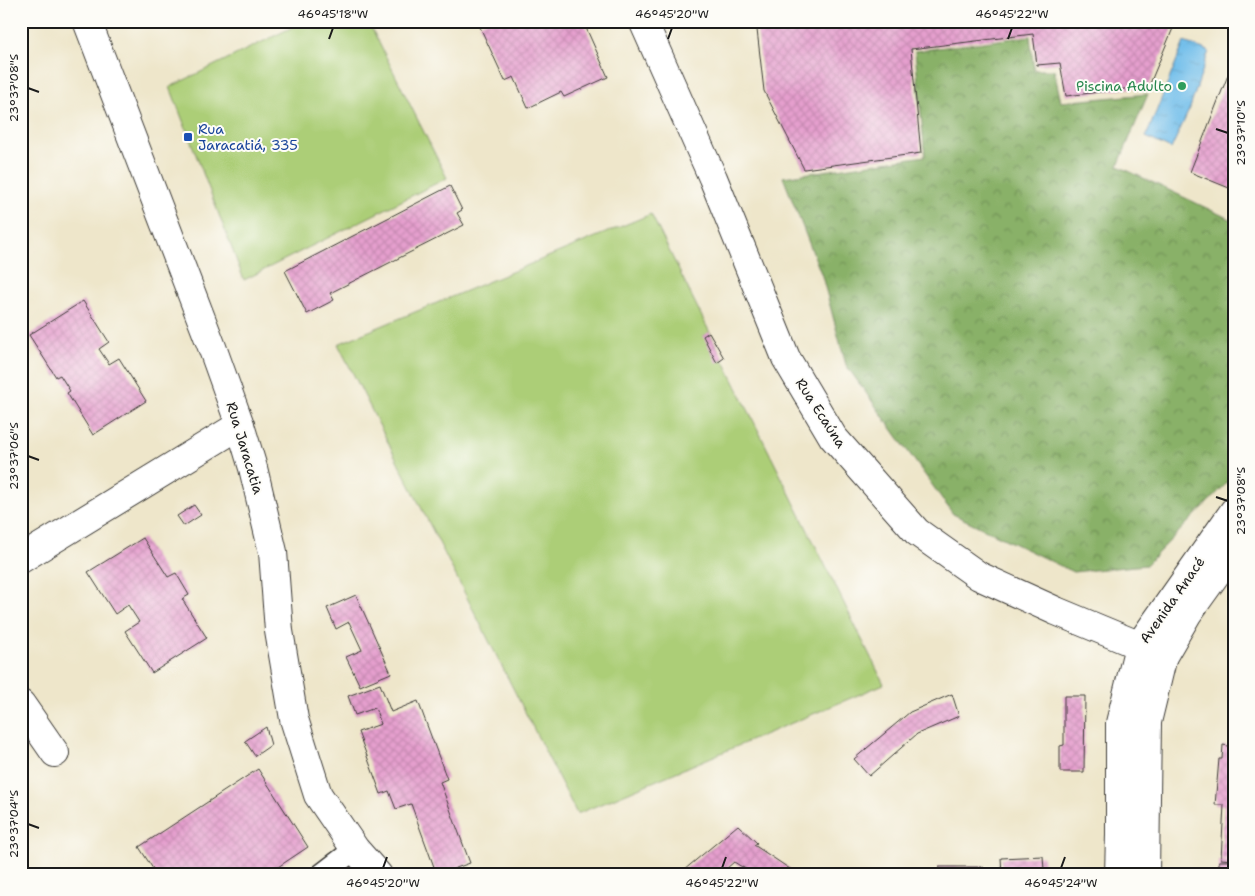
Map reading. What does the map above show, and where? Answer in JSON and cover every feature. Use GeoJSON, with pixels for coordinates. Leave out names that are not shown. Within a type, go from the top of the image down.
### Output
{"type":"FeatureCollection","features":[{"type":"Feature","properties":{"kind":"street","name":"Rua Jaracatia"},"geometry":{"type":"LineString","coordinates":[[87,21],[240,425],[253,468],[273,552],[279,631],[294,719],[318,795],[355,849],[378,875]]}},
{"type":"Feature","properties":{"kind":"street","name":"Rua Ecaúna"},"geometry":{"type":"LineString","coordinates":[[643,21],[713,178],[786,358],[833,437],[917,532],[979,576],[1056,612],[1151,651]]}},
{"type":"Feature","properties":{"kind":"street"},"geometry":{"type":"LineString","coordinates":[[21,559],[240,425]]}},
{"type":"Feature","properties":{"kind":"street","name":"Avenida Anacé"},"geometry":{"type":"LineString","coordinates":[[1146,875],[1120,723],[1151,651],[1234,511]]}},
{"type":"Feature","properties":{"kind":"street","name":"Avenida Anacé"},"geometry":{"type":"LineString","coordinates":[[1151,651],[1188,613],[1234,549]]}},
{"type":"Feature","properties":{"kind":"street"},"geometry":{"type":"LineString","coordinates":[[21,704],[54,753]]}},
{"type":"Feature","properties":{"kind":"street","name":"Avenida Anacé"},"geometry":{"type":"LineString","coordinates":[[1119,875],[1134,796]]}},
{"type":"Feature","properties":{"kind":"lane"},"geometry":{"type":"LineString","coordinates":[[321,875],[355,849]]}},
{"type":"Feature","properties":{"kind":"green space"},"geometry":{"type":"Polygon","coordinates":[[[305,21],[368,21],[447,178],[244,280],[170,87],[305,21]]]}},
{"type":"Feature","properties":{"kind":"green space"},"geometry":{"type":"Polygon","coordinates":[[[1030,36],[1034,70],[1054,70],[1061,102],[1148,94],[1118,166],[1234,221],[1234,468],[1226,484],[1146,565],[1073,572],[953,514],[846,365],[822,276],[783,177],[925,156],[915,51],[1030,36]]]}},
{"type":"Feature","properties":{"kind":"green space"},"geometry":{"type":"Polygon","coordinates":[[[651,214],[884,684],[577,814],[338,344],[651,214]]]}},
{"type":"Feature","properties":{"kind":"water","name":"Piscina Adulto"},"geometry":{"type":"Polygon","coordinates":[[[1184,42],[1209,51],[1190,108],[1171,149],[1146,137],[1184,42]]]}},
{"type":"Feature","properties":{"kind":"building"},"geometry":{"type":"Polygon","coordinates":[[[21,21],[28,21],[30,23],[21,29],[21,21]]]}},
{"type":"Feature","properties":{"kind":"building"},"geometry":{"type":"Polygon","coordinates":[[[487,21],[583,21],[608,77],[564,97],[561,92],[528,108],[514,77],[505,81],[479,25],[487,21]]]}},
{"type":"Feature","properties":{"kind":"building"},"geometry":{"type":"Polygon","coordinates":[[[756,21],[1176,21],[1149,86],[1066,96],[1060,63],[1037,65],[1033,34],[911,49],[921,153],[804,169],[764,91],[756,21]]]}},
{"type":"Feature","properties":{"kind":"building"},"geometry":{"type":"Polygon","coordinates":[[[1234,60],[1234,190],[1190,172],[1234,60]]]}},
{"type":"Feature","properties":{"kind":"building"},"geometry":{"type":"Polygon","coordinates":[[[450,186],[462,210],[457,213],[464,225],[330,293],[334,300],[307,314],[285,271],[450,186]]]}},
{"type":"Feature","properties":{"kind":"building"},"geometry":{"type":"Polygon","coordinates":[[[83,301],[109,342],[99,349],[109,364],[119,358],[146,401],[93,435],[67,393],[70,391],[60,375],[56,377],[29,335],[83,301]]]}},
{"type":"Feature","properties":{"kind":"building"},"geometry":{"type":"Polygon","coordinates":[[[709,332],[724,358],[717,363],[703,336],[709,332]]]}},
{"type":"Feature","properties":{"kind":"building"},"geometry":{"type":"Polygon","coordinates":[[[194,505],[201,515],[184,526],[177,516],[194,505]]]}},
{"type":"Feature","properties":{"kind":"building"},"geometry":{"type":"Polygon","coordinates":[[[143,538],[168,577],[176,573],[189,595],[182,599],[207,638],[152,673],[125,631],[139,622],[128,605],[115,614],[88,572],[143,538]]]}},
{"type":"Feature","properties":{"kind":"building"},"geometry":{"type":"Polygon","coordinates":[[[356,595],[391,673],[360,686],[346,657],[362,650],[349,622],[336,629],[327,608],[356,595]]]}},
{"type":"Feature","properties":{"kind":"building"},"geometry":{"type":"Polygon","coordinates":[[[380,684],[391,712],[418,701],[447,779],[440,782],[470,863],[437,875],[411,804],[396,809],[389,791],[381,794],[358,732],[381,724],[375,708],[355,715],[348,696],[380,684]]]}},
{"type":"Feature","properties":{"kind":"building"},"geometry":{"type":"Polygon","coordinates":[[[952,694],[959,716],[917,734],[869,776],[854,759],[910,712],[952,694]]]}},
{"type":"Feature","properties":{"kind":"building"},"geometry":{"type":"Polygon","coordinates":[[[1064,696],[1085,696],[1084,772],[1060,772],[1060,746],[1064,745],[1064,696]]]}},
{"type":"Feature","properties":{"kind":"building"},"geometry":{"type":"Polygon","coordinates":[[[266,727],[271,745],[255,756],[245,741],[266,727]]]}},
{"type":"Feature","properties":{"kind":"building"},"geometry":{"type":"Polygon","coordinates":[[[1223,745],[1234,747],[1234,860],[1221,859],[1224,805],[1215,805],[1219,759],[1222,759],[1223,745]]]}},
{"type":"Feature","properties":{"kind":"building"},"geometry":{"type":"Polygon","coordinates":[[[258,769],[308,847],[266,875],[157,875],[139,847],[258,769]]]}},
{"type":"Feature","properties":{"kind":"building"},"geometry":{"type":"Polygon","coordinates":[[[738,825],[757,843],[754,845],[799,875],[755,875],[734,862],[719,875],[678,875],[738,825]]]}},
{"type":"Feature","properties":{"kind":"building"},"geometry":{"type":"Polygon","coordinates":[[[1043,856],[1044,870],[1002,873],[1001,858],[1043,856]]]}},
{"type":"Feature","properties":{"kind":"building"},"geometry":{"type":"Polygon","coordinates":[[[1219,861],[1234,861],[1234,875],[1219,875],[1219,861]]]}},
{"type":"Feature","properties":{"kind":"building"},"geometry":{"type":"Polygon","coordinates":[[[939,867],[983,867],[983,875],[939,875],[939,867]]]}},
{"type":"Feature","properties":{"kind":"place","name":"Piscina Adulto"},"geometry":{"type":"Point","coordinates":[1182,86]}},
{"type":"Feature","properties":{"kind":"place","name":"Rua Jaracatiá, 335"},"geometry":{"type":"Point","coordinates":[188,137]}}]}
